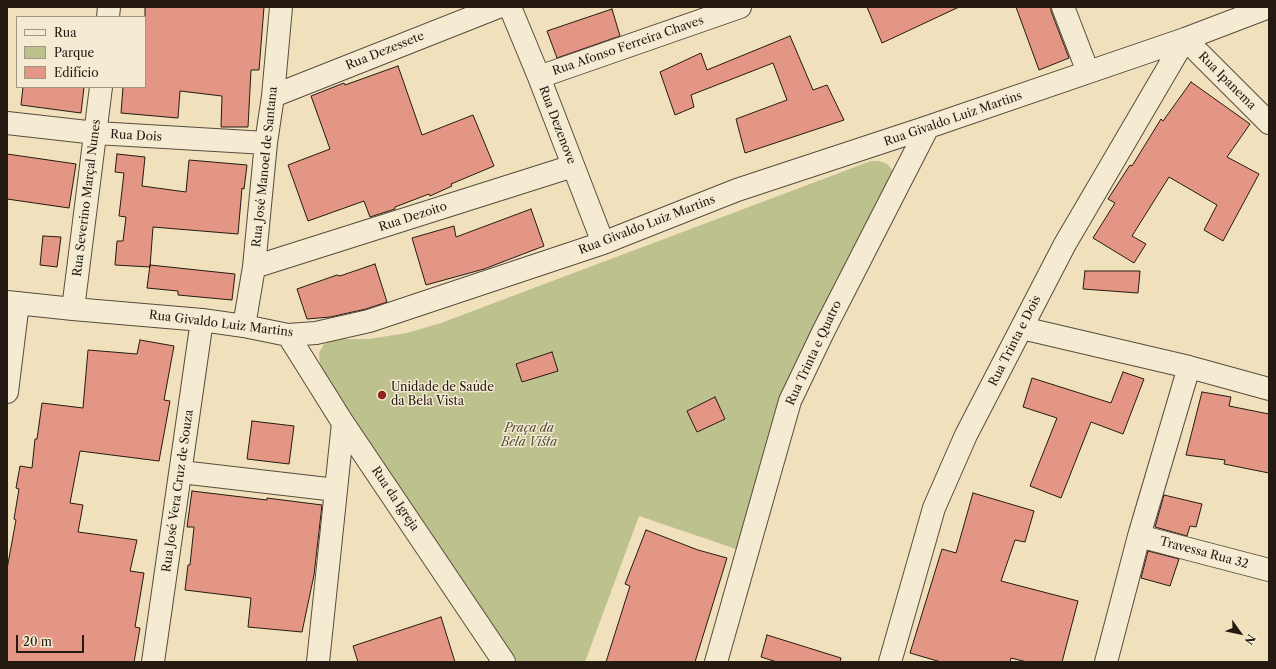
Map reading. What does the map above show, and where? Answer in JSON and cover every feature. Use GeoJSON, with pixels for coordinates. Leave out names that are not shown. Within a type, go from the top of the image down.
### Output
{"type":"FeatureCollection","features":[{"type":"Feature","properties":{"kind":"street","name":"Rua José Manoel de Santana"},"geometry":{"type":"LineString","coordinates":[[244,326],[254,267],[266,143],[273,96],[281,7]]}},
{"type":"Feature","properties":{"kind":"street","name":"Rua Dezessete"},"geometry":{"type":"LineString","coordinates":[[273,96],[498,7]]}},
{"type":"Feature","properties":{"kind":"street","name":"Rua Dezenove"},"geometry":{"type":"LineString","coordinates":[[510,7],[539,77],[603,243]]}},
{"type":"Feature","properties":{"kind":"street","name":"Rua Afonso Ferreira Chaves"},"geometry":{"type":"LineString","coordinates":[[539,77],[705,13],[740,7]]}},
{"type":"Feature","properties":{"kind":"street"},"geometry":{"type":"LineString","coordinates":[[1063,7],[1088,72]]}},
{"type":"Feature","properties":{"kind":"street","name":"Rua Givaldo Luiz Martins"},"geometry":{"type":"LineString","coordinates":[[13,303],[202,320],[244,326],[288,335],[316,333],[369,321],[603,243],[737,190],[1185,40],[1269,8]]}},
{"type":"Feature","properties":{"kind":"street","name":"Rua Ipanema"},"geometry":{"type":"LineString","coordinates":[[1185,40],[1269,123]]}},
{"type":"Feature","properties":{"kind":"street","name":"Rua Trinta e Dois"},"geometry":{"type":"LineString","coordinates":[[890,662],[934,508],[966,435],[1065,244],[1185,40]]}},
{"type":"Feature","properties":{"kind":"street","name":"Rua Severino Marçal Nunes"},"geometry":{"type":"LineString","coordinates":[[73,309],[101,88]]}},
{"type":"Feature","properties":{"kind":"street","name":"Rua Dois"},"geometry":{"type":"LineString","coordinates":[[7,123],[96,133],[266,143]]}},
{"type":"Feature","properties":{"kind":"street","name":"Rua Trinta e Quatro"},"geometry":{"type":"LineString","coordinates":[[716,662],[790,401],[824,330],[928,127]]}},
{"type":"Feature","properties":{"kind":"street","name":"Rua Dezoito"},"geometry":{"type":"LineString","coordinates":[[254,267],[573,166]]}},
{"type":"Feature","properties":{"kind":"street"},"geometry":{"type":"LineString","coordinates":[[7,392],[13,303]]}},
{"type":"Feature","properties":{"kind":"street","name":"Rua José Vera Cruz de Souza"},"geometry":{"type":"LineString","coordinates":[[153,662],[202,320]]}},
{"type":"Feature","properties":{"kind":"street"},"geometry":{"type":"LineString","coordinates":[[1022,328],[1189,367],[1269,389]]}},
{"type":"Feature","properties":{"kind":"street","name":"Rua da Igreja"},"geometry":{"type":"LineString","coordinates":[[288,335],[344,423],[504,662]]}},
{"type":"Feature","properties":{"kind":"street"},"geometry":{"type":"LineString","coordinates":[[1106,662],[1139,536],[1189,367]]}},
{"type":"Feature","properties":{"kind":"street"},"geometry":{"type":"LineString","coordinates":[[318,662],[344,423]]}},
{"type":"Feature","properties":{"kind":"street"},"geometry":{"type":"LineString","coordinates":[[181,472],[336,490]]}},
{"type":"Feature","properties":{"kind":"street","name":"Travessa Rua 32"},"geometry":{"type":"LineString","coordinates":[[1139,536],[1269,570]]}},
{"type":"Feature","properties":{"kind":"green space","name":"Praça da Bela Vista"},"geometry":{"type":"Polygon","coordinates":[[[871,161],[879,161],[887,164],[893,171],[789,381],[739,550],[639,516],[585,662],[516,662],[324,375],[320,364],[319,353],[324,344],[338,339],[369,339],[407,333],[441,323],[871,161]]]}},
{"type":"Feature","properties":{"kind":"building"},"geometry":{"type":"Polygon","coordinates":[[[145,7],[264,7],[259,70],[251,70],[248,127],[221,127],[222,96],[180,91],[178,118],[121,113],[123,88],[146,88],[145,7]]]}},
{"type":"Feature","properties":{"kind":"building"},"geometry":{"type":"Polygon","coordinates":[[[867,7],[959,7],[882,43],[867,7]]]}},
{"type":"Feature","properties":{"kind":"building"},"geometry":{"type":"Polygon","coordinates":[[[1016,7],[1051,7],[1051,11],[1069,58],[1039,70],[1016,7]]]}},
{"type":"Feature","properties":{"kind":"building"},"geometry":{"type":"Polygon","coordinates":[[[612,9],[620,36],[557,58],[547,31],[612,9]]]}},
{"type":"Feature","properties":{"kind":"building"},"geometry":{"type":"Polygon","coordinates":[[[790,36],[813,90],[827,85],[844,120],[745,153],[736,119],[787,100],[773,63],[691,95],[694,107],[675,115],[660,72],[701,53],[707,70],[790,36]]]}},
{"type":"Feature","properties":{"kind":"building"},"geometry":{"type":"Polygon","coordinates":[[[398,66],[422,135],[473,115],[494,166],[451,184],[452,186],[430,196],[429,194],[395,207],[395,209],[370,217],[364,201],[308,221],[288,165],[330,149],[311,96],[344,83],[345,85],[398,66]]]}},
{"type":"Feature","properties":{"kind":"building"},"geometry":{"type":"Polygon","coordinates":[[[1191,82],[1250,124],[1227,157],[1259,174],[1223,241],[1204,230],[1217,205],[1169,177],[1132,236],[1146,244],[1134,263],[1093,238],[1115,203],[1108,199],[1130,165],[1132,166],[1161,119],[1163,121],[1191,82]]]}},
{"type":"Feature","properties":{"kind":"building"},"geometry":{"type":"Polygon","coordinates":[[[23,88],[84,88],[81,113],[21,105],[23,88]]]}},
{"type":"Feature","properties":{"kind":"building"},"geometry":{"type":"Polygon","coordinates":[[[7,154],[76,164],[69,208],[7,199],[7,154]]]}},
{"type":"Feature","properties":{"kind":"building"},"geometry":{"type":"Polygon","coordinates":[[[117,154],[145,157],[142,186],[186,192],[189,160],[247,165],[244,189],[242,188],[238,234],[153,227],[150,267],[115,265],[117,241],[123,241],[126,217],[119,216],[124,173],[115,172],[117,154]]]}},
{"type":"Feature","properties":{"kind":"building"},"geometry":{"type":"Polygon","coordinates":[[[531,209],[544,246],[484,269],[426,285],[412,238],[454,226],[456,237],[531,209]]]}},
{"type":"Feature","properties":{"kind":"building"},"geometry":{"type":"Polygon","coordinates":[[[43,236],[61,237],[57,267],[40,265],[43,236]]]}},
{"type":"Feature","properties":{"kind":"building"},"geometry":{"type":"Polygon","coordinates":[[[375,264],[387,302],[366,309],[330,317],[307,319],[297,289],[375,264]]]}},
{"type":"Feature","properties":{"kind":"building"},"geometry":{"type":"Polygon","coordinates":[[[150,265],[235,274],[232,300],[178,295],[178,291],[147,288],[150,265]]]}},
{"type":"Feature","properties":{"kind":"building"},"geometry":{"type":"Polygon","coordinates":[[[1085,271],[1140,271],[1138,293],[1083,289],[1085,271]]]}},
{"type":"Feature","properties":{"kind":"building"},"geometry":{"type":"Polygon","coordinates":[[[140,340],[174,346],[164,400],[170,401],[159,461],[80,451],[70,503],[83,505],[78,532],[137,540],[130,571],[144,573],[135,627],[140,628],[134,662],[7,662],[7,569],[16,520],[14,519],[19,489],[16,488],[20,466],[32,468],[35,439],[37,439],[42,403],[83,408],[88,350],[137,354],[140,340]]]}},
{"type":"Feature","properties":{"kind":"building"},"geometry":{"type":"Polygon","coordinates":[[[552,352],[558,371],[522,382],[516,364],[552,352]]]}},
{"type":"Feature","properties":{"kind":"building"},"geometry":{"type":"Polygon","coordinates":[[[1123,372],[1144,379],[1123,434],[1091,422],[1061,498],[1030,486],[1057,418],[1023,407],[1032,378],[1111,403],[1123,372]]]}},
{"type":"Feature","properties":{"kind":"building"},"geometry":{"type":"Polygon","coordinates":[[[1202,392],[1231,397],[1229,406],[1269,414],[1269,473],[1224,464],[1225,460],[1186,455],[1202,392]]]}},
{"type":"Feature","properties":{"kind":"building"},"geometry":{"type":"Polygon","coordinates":[[[715,397],[725,419],[697,432],[687,411],[715,397]]]}},
{"type":"Feature","properties":{"kind":"building"},"geometry":{"type":"Polygon","coordinates":[[[252,421],[294,426],[289,464],[247,459],[252,421]]]}},
{"type":"Feature","properties":{"kind":"building"},"geometry":{"type":"Polygon","coordinates":[[[192,491],[322,505],[314,575],[302,632],[248,627],[251,598],[185,590],[188,565],[190,565],[194,527],[187,527],[192,491]]]}},
{"type":"Feature","properties":{"kind":"building"},"geometry":{"type":"Polygon","coordinates":[[[973,493],[1034,511],[1025,542],[1015,540],[1001,581],[1078,601],[1062,662],[1027,662],[1011,658],[1010,662],[941,662],[910,653],[942,549],[956,553],[973,493]]]}},
{"type":"Feature","properties":{"kind":"building"},"geometry":{"type":"Polygon","coordinates":[[[1164,495],[1202,504],[1196,527],[1190,526],[1187,536],[1155,527],[1164,495]]]}},
{"type":"Feature","properties":{"kind":"building"},"geometry":{"type":"Polygon","coordinates":[[[646,530],[698,550],[727,558],[695,662],[606,662],[630,586],[625,584],[646,530]]]}},
{"type":"Feature","properties":{"kind":"building"},"geometry":{"type":"Polygon","coordinates":[[[1148,551],[1179,559],[1170,586],[1141,578],[1148,551]]]}},
{"type":"Feature","properties":{"kind":"building"},"geometry":{"type":"Polygon","coordinates":[[[441,617],[455,662],[358,662],[353,646],[441,617]]]}},
{"type":"Feature","properties":{"kind":"building"},"geometry":{"type":"Polygon","coordinates":[[[767,635],[841,658],[840,662],[777,662],[761,657],[767,635]]]}},
{"type":"Feature","properties":{"kind":"place","name":"Unidade de Saúde da Bela Vista"},"geometry":{"type":"Point","coordinates":[382,395]}}]}
